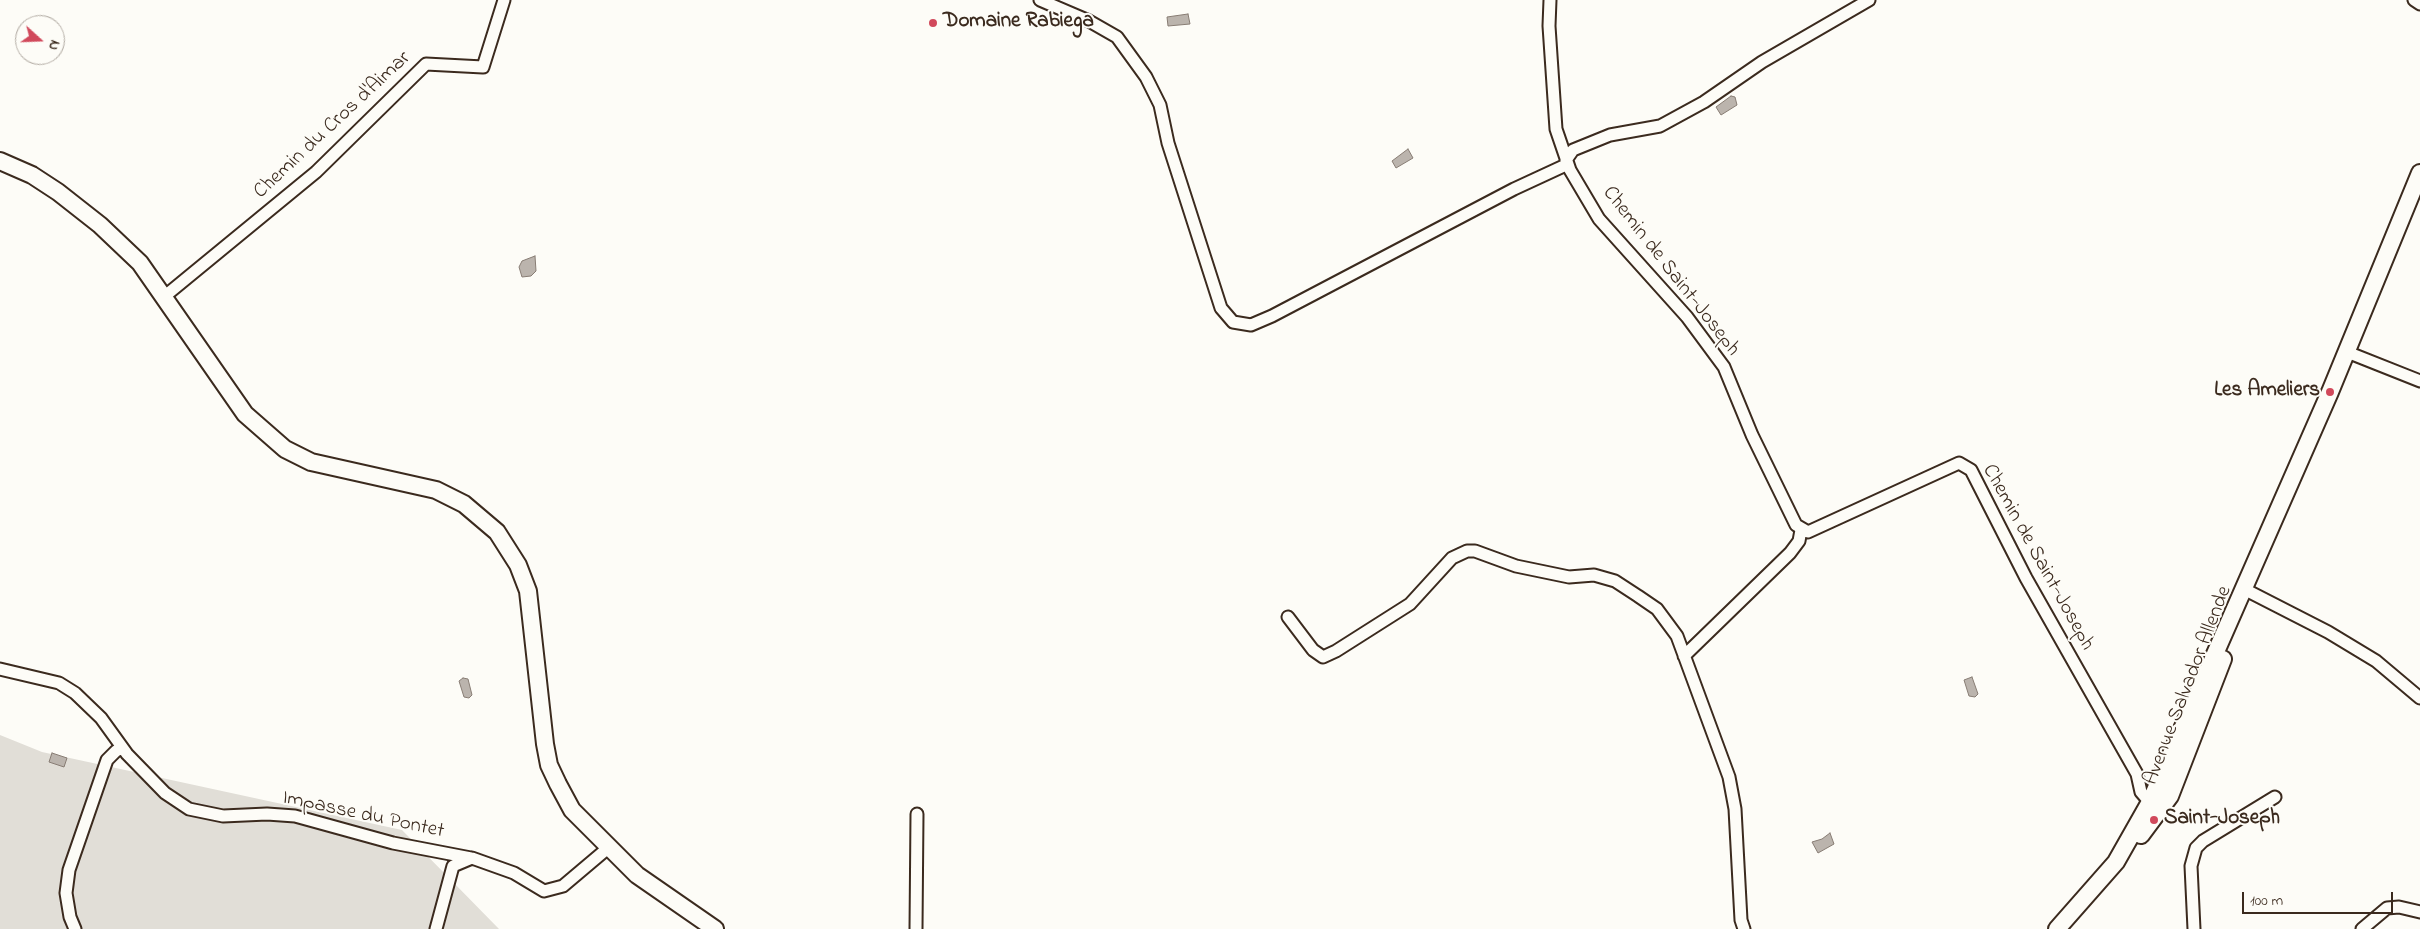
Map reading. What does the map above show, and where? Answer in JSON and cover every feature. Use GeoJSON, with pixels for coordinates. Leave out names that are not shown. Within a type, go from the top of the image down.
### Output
{"type":"FeatureCollection","features":[{"type":"Feature","properties":{"kind":"main road"},"geometry":{"type":"LineString","coordinates":[[0,161],[32,175],[58,192],[100,225],[140,263],[165,296],[245,414],[285,448],[312,462],[436,490],[464,504],[486,521],[502,538],[518,564],[528,591],[549,765],[572,810],[637,875],[715,929]]}},
{"type":"Feature","properties":{"kind":"main road","name":"Avenue Salvador Allende"},"geometry":{"type":"LineString","coordinates":[[2116,862],[2150,802],[2246,590],[2347,352],[2420,173]]}},
{"type":"Feature","properties":{"kind":"main road","name":"Avenue Salvador Allende"},"geometry":{"type":"LineString","coordinates":[[2057,929],[2116,862],[2126,854],[2162,808],[2176,781],[2246,590]]}},
{"type":"Feature","properties":{"kind":"street","name":"Chemin du Cros d'Aimar"},"geometry":{"type":"LineString","coordinates":[[165,296],[316,172],[426,64],[483,67],[504,0]]}},
{"type":"Feature","properties":{"kind":"street"},"geometry":{"type":"LineString","coordinates":[[1040,0],[1089,21],[1117,37],[1146,77],[1160,105],[1168,143],[1221,308],[1233,322],[1251,325],[1272,316],[1567,162],[1573,150],[1610,135],[1660,126],[1704,102],[1762,62],[1869,0]]}},
{"type":"Feature","properties":{"kind":"street","name":"Chemin de Saint-Joseph"},"geometry":{"type":"LineString","coordinates":[[1550,0],[1556,129],[1567,162],[1600,219],[1687,317],[1724,367],[1752,435],[1796,525],[1801,530],[1808,532],[1959,463],[1971,470],[2026,578],[2137,774],[2141,792],[2150,802]]}},
{"type":"Feature","properties":{"kind":"street"},"geometry":{"type":"LineString","coordinates":[[2414,0],[2420,4]]}},
{"type":"Feature","properties":{"kind":"street"},"geometry":{"type":"LineString","coordinates":[[2347,352],[2420,381]]}},
{"type":"Feature","properties":{"kind":"street"},"geometry":{"type":"LineString","coordinates":[[1684,656],[1790,553],[1799,541],[1801,530]]}},
{"type":"Feature","properties":{"kind":"street"},"geometry":{"type":"LineString","coordinates":[[1288,617],[1313,650],[1323,657],[1336,651],[1410,604],[1452,558],[1467,551],[1475,551],[1516,566],[1569,577],[1594,576],[1615,581],[1656,609],[1677,636],[1729,777],[1736,809],[1741,920],[1744,929]]}},
{"type":"Feature","properties":{"kind":"street"},"geometry":{"type":"LineString","coordinates":[[2246,590],[2328,632],[2376,661],[2420,698]]}},
{"type":"Feature","properties":{"kind":"street","name":"Impasse du Pontet"},"geometry":{"type":"LineString","coordinates":[[0,669],[59,683],[75,693],[101,718],[122,748],[165,793],[189,810],[223,816],[267,814],[295,816],[393,843],[471,858],[514,873],[544,891],[563,886],[608,848]]}},
{"type":"Feature","properties":{"kind":"street"},"geometry":{"type":"LineString","coordinates":[[75,929],[70,917],[66,893],[69,870],[107,760],[116,750],[122,748]]}},
{"type":"Feature","properties":{"kind":"street"},"geometry":{"type":"LineString","coordinates":[[2194,929],[2190,866],[2196,848],[2203,841],[2276,797]]}},
{"type":"Feature","properties":{"kind":"street"},"geometry":{"type":"LineString","coordinates":[[2140,837],[2153,810],[2153,805],[2150,802]]}},
{"type":"Feature","properties":{"kind":"street"},"geometry":{"type":"LineString","coordinates":[[916,929],[917,814]]}},
{"type":"Feature","properties":{"kind":"street","name":"Impasse du Pontet"},"geometry":{"type":"LineString","coordinates":[[436,929],[453,866],[471,858]]}},
{"type":"Feature","properties":{"kind":"street"},"geometry":{"type":"LineString","coordinates":[[2362,929],[2387,908],[2399,907],[2420,912]]}},
{"type":"Feature","properties":{"kind":"shaded area"},"geometry":{"type":"Polygon","coordinates":[[[1188,14],[1190,24],[1168,26],[1167,17],[1188,14]]]}},
{"type":"Feature","properties":{"kind":"shaded area"},"geometry":{"type":"Polygon","coordinates":[[[1731,96],[1735,97],[1737,105],[1721,115],[1716,107],[1731,96]]]}},
{"type":"Feature","properties":{"kind":"shaded area"},"geometry":{"type":"Polygon","coordinates":[[[1408,149],[1413,158],[1396,168],[1392,161],[1408,149]]]}},
{"type":"Feature","properties":{"kind":"shaded area"},"geometry":{"type":"Polygon","coordinates":[[[535,256],[536,271],[531,276],[522,277],[519,267],[522,261],[535,256]]]}},
{"type":"Feature","properties":{"kind":"shaded area"},"geometry":{"type":"Polygon","coordinates":[[[1972,677],[1978,694],[1975,697],[1969,696],[1964,680],[1972,677]]]}},
{"type":"Feature","properties":{"kind":"shaded area"},"geometry":{"type":"Polygon","coordinates":[[[463,678],[468,679],[472,695],[469,698],[464,697],[459,681],[463,678]]]}},
{"type":"Feature","properties":{"kind":"shaded area"},"geometry":{"type":"Polygon","coordinates":[[[0,735],[42,752],[402,830],[499,929],[0,929],[0,735]]]}},
{"type":"Feature","properties":{"kind":"shaded area"},"geometry":{"type":"Polygon","coordinates":[[[52,753],[67,758],[64,767],[49,762],[52,753]]]}},
{"type":"Feature","properties":{"kind":"shaded area"},"geometry":{"type":"Polygon","coordinates":[[[1830,833],[1834,844],[1818,853],[1812,842],[1822,839],[1830,833]]]}},
{"type":"Feature","properties":{"kind":"place","name":"Domaine Rabiega"},"geometry":{"type":"Point","coordinates":[933,23]}},
{"type":"Feature","properties":{"kind":"place","name":"Les Ameliers"},"geometry":{"type":"Point","coordinates":[2330,392]}},
{"type":"Feature","properties":{"kind":"place","name":"Saint-Joseph"},"geometry":{"type":"Point","coordinates":[2154,820]}}]}
